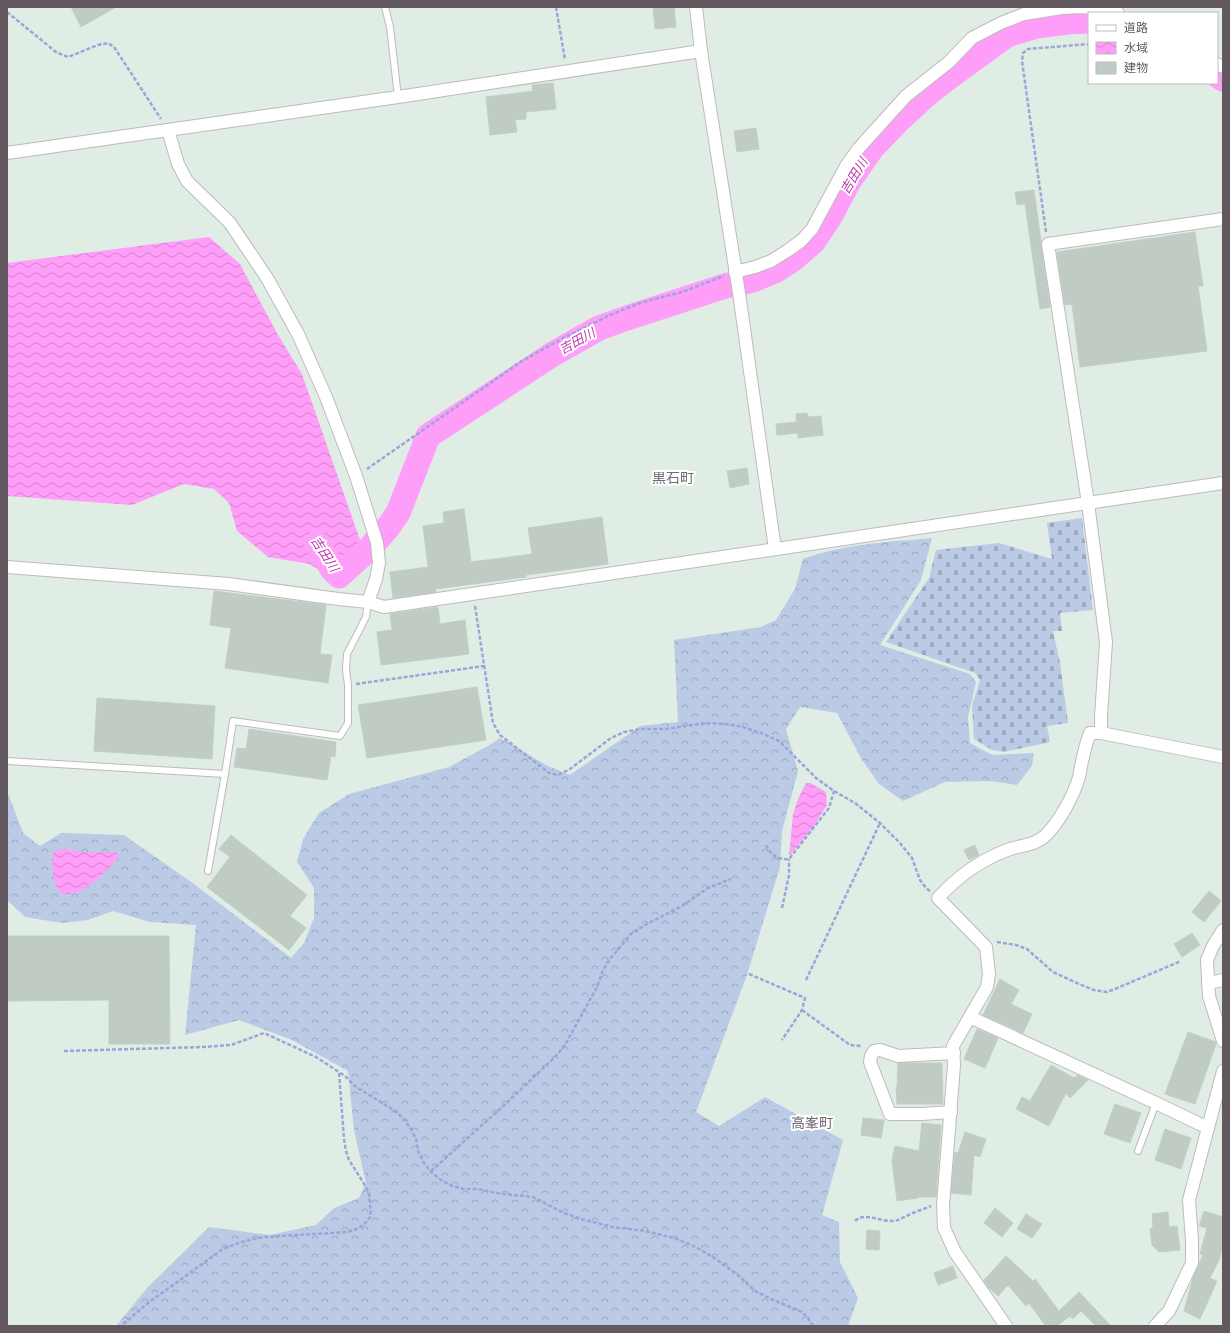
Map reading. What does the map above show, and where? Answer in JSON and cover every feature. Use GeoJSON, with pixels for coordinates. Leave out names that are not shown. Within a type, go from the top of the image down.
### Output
{"type":"FeatureCollection","features":[{"type":"Feature","properties":{"kind":"street"},"geometry":{"type":"LineString","coordinates":[[696,7],[701,51],[739,293],[775,548]]}},
{"type":"Feature","properties":{"kind":"street"},"geometry":{"type":"LineString","coordinates":[[735,272],[755,267],[771,260],[801,241],[812,229],[846,166],[859,148],[906,96],[949,62],[972,38],[1001,23],[1024,14],[1062,8],[1104,9],[1114,12]]}},
{"type":"Feature","properties":{"kind":"street"},"geometry":{"type":"LineString","coordinates":[[7,153],[398,97],[701,51]]}},
{"type":"Feature","properties":{"kind":"street"},"geometry":{"type":"LineString","coordinates":[[168,130],[178,164],[187,181],[230,223],[267,278],[294,327],[326,397],[356,476],[377,543],[379,563],[376,579],[368,602]]}},
{"type":"Feature","properties":{"kind":"street"},"geometry":{"type":"LineString","coordinates":[[1102,733],[1101,716],[1106,642],[1088,503],[1048,244],[1223,219]]}},
{"type":"Feature","properties":{"kind":"street"},"geometry":{"type":"LineString","coordinates":[[7,567],[229,584],[338,600],[368,602],[384,606],[1223,483]]}},
{"type":"Feature","properties":{"kind":"street"},"geometry":{"type":"LineString","coordinates":[[1006,1326],[952,1247],[944,1228],[944,1204],[954,1065],[953,1046],[987,987],[989,974],[986,947],[938,898],[965,872],[980,863],[1011,849],[1031,844],[1040,840],[1047,834],[1061,815],[1073,794],[1078,778],[1084,747],[1090,733],[1102,733],[1223,757]]}},
{"type":"Feature","properties":{"kind":"street"},"geometry":{"type":"LineString","coordinates":[[1223,930],[1213,946],[1207,960],[1208,983],[1212,1009],[1223,1041]]}},
{"type":"Feature","properties":{"kind":"street"},"geometry":{"type":"LineString","coordinates":[[1208,983],[1223,980]]}},
{"type":"Feature","properties":{"kind":"street"},"geometry":{"type":"LineString","coordinates":[[970,1017],[1208,1128]]}},
{"type":"Feature","properties":{"kind":"street"},"geometry":{"type":"LineString","coordinates":[[951,1112],[890,1114],[870,1062],[874,1051],[880,1050],[898,1056],[954,1053]]}},
{"type":"Feature","properties":{"kind":"street"},"geometry":{"type":"LineString","coordinates":[[1155,1326],[1169,1310],[1192,1263],[1189,1200],[1223,1071]]}},
{"type":"Feature","properties":{"kind":"lane"},"geometry":{"type":"LineString","coordinates":[[385,7],[390,27],[398,97]]}},
{"type":"Feature","properties":{"kind":"lane"},"geometry":{"type":"LineString","coordinates":[[208,871],[233,721],[340,736],[348,723],[348,685],[346,670],[347,654],[366,617],[368,602]]}},
{"type":"Feature","properties":{"kind":"lane"},"geometry":{"type":"LineString","coordinates":[[7,761],[225,774]]}},
{"type":"Feature","properties":{"kind":"lane"},"geometry":{"type":"LineString","coordinates":[[1138,1151],[1156,1103]]}},
{"type":"Feature","properties":{"kind":"path"},"geometry":{"type":"LineString","coordinates":[[556,7],[567,72]]}},
{"type":"Feature","properties":{"kind":"path"},"geometry":{"type":"LineString","coordinates":[[7,12],[56,52],[68,57],[98,45],[108,43],[114,47],[168,130]]}},
{"type":"Feature","properties":{"kind":"path"},"geometry":{"type":"LineString","coordinates":[[1048,244],[1022,61],[1023,53],[1028,49],[1088,44]]}},
{"type":"Feature","properties":{"kind":"path"},"geometry":{"type":"LineString","coordinates":[[356,476],[516,365],[567,336],[610,315],[640,303],[682,292],[735,272]]}},
{"type":"Feature","properties":{"kind":"path"},"geometry":{"type":"LineString","coordinates":[[473,593],[493,723],[500,735],[549,773],[558,775],[570,769],[611,738],[624,732],[641,729],[666,729],[706,723],[727,724],[755,731],[779,741],[816,778],[834,791],[855,803],[880,823],[900,843],[912,858],[920,880],[926,888],[938,898]]}},
{"type":"Feature","properties":{"kind":"path"},"geometry":{"type":"LineString","coordinates":[[348,685],[484,666]]}},
{"type":"Feature","properties":{"kind":"path"},"geometry":{"type":"LineString","coordinates":[[782,908],[789,875],[789,859],[829,808],[834,791]]}},
{"type":"Feature","properties":{"kind":"path"},"geometry":{"type":"LineString","coordinates":[[806,980],[880,823]]}},
{"type":"Feature","properties":{"kind":"path"},"geometry":{"type":"LineString","coordinates":[[766,845],[770,853],[776,857],[783,860],[789,859]]}},
{"type":"Feature","properties":{"kind":"path"},"geometry":{"type":"LineString","coordinates":[[431,1171],[554,1058],[565,1045],[593,994],[603,970],[610,959],[631,934],[644,925],[682,906],[708,888],[731,879]]}},
{"type":"Feature","properties":{"kind":"path"},"geometry":{"type":"LineString","coordinates":[[982,942],[991,941],[1016,945],[1027,949],[1053,972],[1094,990],[1107,992],[1181,961]]}},
{"type":"Feature","properties":{"kind":"path"},"geometry":{"type":"LineString","coordinates":[[749,974],[805,998],[802,1010],[782,1040]]}},
{"type":"Feature","properties":{"kind":"path"},"geometry":{"type":"LineString","coordinates":[[802,1010],[850,1044],[880,1050]]}},
{"type":"Feature","properties":{"kind":"path"},"geometry":{"type":"LineString","coordinates":[[64,1051],[203,1047],[231,1044],[264,1033],[316,1057],[344,1075],[356,1087],[392,1109],[403,1118],[411,1129],[416,1139],[418,1151],[424,1164],[441,1180],[452,1186],[464,1189],[478,1189],[496,1193],[533,1197],[564,1213],[581,1219],[613,1227],[645,1231],[674,1238],[696,1247],[716,1259],[738,1275],[755,1291],[802,1312],[813,1326]]}},
{"type":"Feature","properties":{"kind":"path"},"geometry":{"type":"LineString","coordinates":[[121,1326],[148,1303],[223,1249],[237,1243],[254,1239],[314,1233],[347,1232],[357,1230],[365,1225],[371,1216],[369,1193],[349,1160],[346,1150],[339,1072]]}},
{"type":"Feature","properties":{"kind":"path"},"geometry":{"type":"LineString","coordinates":[[855,1220],[864,1216],[888,1221],[898,1220],[911,1213],[934,1205],[944,1204]]}},
{"type":"Feature","properties":{"kind":"green space"},"geometry":{"type":"Polygon","coordinates":[[[1082,518],[1093,610],[1060,613],[1062,631],[1053,631],[1060,663],[1068,723],[1047,726],[1050,742],[1004,752],[992,750],[974,739],[972,706],[980,680],[975,673],[886,642],[929,578],[936,550],[999,543],[1052,559],[1047,523],[1082,518]]]}},
{"type":"Feature","properties":{"kind":"green space"},"geometry":{"type":"Polygon","coordinates":[[[932,538],[921,580],[880,645],[970,674],[976,682],[968,717],[970,743],[992,755],[1034,753],[1032,766],[1017,785],[991,781],[945,782],[903,801],[879,784],[862,760],[837,713],[800,707],[786,729],[798,771],[782,831],[780,867],[747,975],[696,1112],[719,1126],[765,1097],[843,1140],[822,1215],[839,1222],[840,1262],[858,1298],[848,1326],[116,1326],[148,1287],[209,1227],[270,1235],[316,1225],[334,1208],[359,1198],[366,1183],[354,1130],[348,1071],[292,1040],[239,1020],[185,1035],[196,925],[150,922],[113,911],[88,920],[62,923],[25,917],[7,900],[7,791],[23,833],[40,846],[61,833],[124,835],[194,884],[291,958],[304,943],[314,918],[314,888],[297,862],[303,839],[319,813],[349,794],[449,767],[500,738],[548,766],[570,775],[640,726],[678,722],[674,640],[761,627],[776,620],[795,589],[803,559],[850,547],[883,542],[932,538]]]}},
{"type":"Feature","properties":{"kind":"water"},"geometry":{"type":"Polygon","coordinates":[[[209,237],[240,264],[278,335],[302,374],[361,543],[329,577],[310,564],[268,557],[237,531],[229,503],[214,489],[184,484],[132,505],[7,496],[7,263],[209,237]]]}},
{"type":"Feature","properties":{"kind":"water"},"geometry":{"type":"Polygon","coordinates":[[[806,783],[811,783],[826,792],[827,805],[812,829],[789,856],[793,814],[806,783]]]}},
{"type":"Feature","properties":{"kind":"water"},"geometry":{"type":"Polygon","coordinates":[[[66,849],[84,852],[115,852],[119,857],[100,877],[86,888],[70,894],[61,894],[54,880],[53,854],[57,850],[66,849]]]}},
{"type":"Feature","properties":{"kind":"building"},"geometry":{"type":"Polygon","coordinates":[[[71,7],[116,7],[81,27],[71,7]]]}},
{"type":"Feature","properties":{"kind":"building"},"geometry":{"type":"Polygon","coordinates":[[[653,7],[674,7],[676,27],[655,29],[653,7]]]}},
{"type":"Feature","properties":{"kind":"building"},"geometry":{"type":"Polygon","coordinates":[[[553,83],[556,109],[526,112],[526,119],[515,120],[517,132],[490,135],[486,97],[533,91],[532,85],[553,83]]]}},
{"type":"Feature","properties":{"kind":"building"},"geometry":{"type":"Polygon","coordinates":[[[756,128],[759,149],[737,152],[734,131],[756,128]]]}},
{"type":"Feature","properties":{"kind":"building"},"geometry":{"type":"Polygon","coordinates":[[[1034,190],[1050,307],[1040,309],[1025,204],[1017,205],[1015,192],[1034,190]]]}},
{"type":"Feature","properties":{"kind":"building"},"geometry":{"type":"Polygon","coordinates":[[[1195,232],[1203,286],[1198,286],[1207,351],[1080,367],[1072,304],[1065,305],[1057,252],[1195,232]]]}},
{"type":"Feature","properties":{"kind":"building"},"geometry":{"type":"Polygon","coordinates":[[[807,413],[808,417],[821,416],[823,435],[798,438],[798,433],[777,435],[776,424],[796,422],[796,414],[807,413]]]}},
{"type":"Feature","properties":{"kind":"building"},"geometry":{"type":"Polygon","coordinates":[[[747,468],[749,484],[730,488],[727,471],[747,468]]]}},
{"type":"Feature","properties":{"kind":"building"},"geometry":{"type":"Polygon","coordinates":[[[464,509],[471,562],[532,554],[528,528],[602,517],[608,564],[436,589],[436,592],[393,598],[390,572],[428,567],[423,526],[444,523],[443,512],[464,509]]]}},
{"type":"Feature","properties":{"kind":"building"},"geometry":{"type":"Polygon","coordinates":[[[214,591],[326,605],[320,654],[332,655],[328,683],[225,668],[231,628],[210,625],[214,591]]]}},
{"type":"Feature","properties":{"kind":"building"},"geometry":{"type":"Polygon","coordinates":[[[438,607],[440,624],[465,620],[469,654],[381,665],[377,632],[392,630],[390,614],[438,607]]]}},
{"type":"Feature","properties":{"kind":"building"},"geometry":{"type":"Polygon","coordinates":[[[477,687],[486,740],[367,758],[358,705],[477,687]]]}},
{"type":"Feature","properties":{"kind":"building"},"geometry":{"type":"Polygon","coordinates":[[[97,698],[215,706],[212,759],[94,751],[97,698]]]}},
{"type":"Feature","properties":{"kind":"building"},"geometry":{"type":"Polygon","coordinates":[[[249,729],[336,742],[335,757],[331,756],[327,780],[234,767],[237,748],[246,749],[249,729]]]}},
{"type":"Feature","properties":{"kind":"building"},"geometry":{"type":"Polygon","coordinates":[[[231,835],[307,895],[290,916],[306,928],[289,950],[207,887],[230,857],[219,849],[231,835]]]}},
{"type":"Feature","properties":{"kind":"building"},"geometry":{"type":"Polygon","coordinates":[[[975,845],[979,855],[969,860],[964,850],[975,845]]]}},
{"type":"Feature","properties":{"kind":"building"},"geometry":{"type":"Polygon","coordinates":[[[1209,891],[1221,901],[1204,922],[1192,912],[1209,891]]]}},
{"type":"Feature","properties":{"kind":"building"},"geometry":{"type":"Polygon","coordinates":[[[1192,933],[1200,945],[1182,957],[1174,944],[1192,933]]]}},
{"type":"Feature","properties":{"kind":"building"},"geometry":{"type":"Polygon","coordinates":[[[7,936],[169,936],[170,1044],[109,1044],[109,1000],[7,1001],[7,936]]]}},
{"type":"Feature","properties":{"kind":"building"},"geometry":{"type":"Polygon","coordinates":[[[1000,979],[1019,990],[1011,1004],[1032,1014],[1023,1033],[983,1015],[1000,979]]]}},
{"type":"Feature","properties":{"kind":"building"},"geometry":{"type":"Polygon","coordinates":[[[977,1029],[998,1038],[985,1068],[964,1059],[977,1029]]]}},
{"type":"Feature","properties":{"kind":"building"},"geometry":{"type":"Polygon","coordinates":[[[1188,1032],[1216,1042],[1195,1104],[1165,1094],[1188,1032]]]}},
{"type":"Feature","properties":{"kind":"building"},"geometry":{"type":"Polygon","coordinates":[[[898,1063],[942,1063],[943,1104],[897,1104],[896,1087],[898,1063]]]}},
{"type":"Feature","properties":{"kind":"building"},"geometry":{"type":"Polygon","coordinates":[[[1051,1065],[1074,1078],[1078,1075],[1088,1080],[1070,1098],[1066,1093],[1049,1126],[1016,1109],[1022,1097],[1030,1101],[1051,1065]]]}},
{"type":"Feature","properties":{"kind":"building"},"geometry":{"type":"Polygon","coordinates":[[[1115,1104],[1141,1113],[1130,1143],[1104,1134],[1115,1104]]]}},
{"type":"Feature","properties":{"kind":"building"},"geometry":{"type":"Polygon","coordinates":[[[863,1118],[884,1120],[881,1138],[861,1135],[863,1118]]]}},
{"type":"Feature","properties":{"kind":"building"},"geometry":{"type":"Polygon","coordinates":[[[922,1123],[941,1125],[936,1197],[918,1197],[897,1201],[892,1160],[895,1146],[919,1151],[922,1123]]]}},
{"type":"Feature","properties":{"kind":"building"},"geometry":{"type":"Polygon","coordinates":[[[1165,1129],[1191,1138],[1181,1169],[1155,1160],[1165,1129]]]}},
{"type":"Feature","properties":{"kind":"building"},"geometry":{"type":"Polygon","coordinates":[[[965,1132],[986,1139],[980,1157],[974,1155],[971,1195],[951,1193],[955,1152],[958,1153],[965,1132]]]}},
{"type":"Feature","properties":{"kind":"building"},"geometry":{"type":"Polygon","coordinates":[[[995,1208],[1013,1223],[1002,1237],[984,1223],[995,1208]]]}},
{"type":"Feature","properties":{"kind":"building"},"geometry":{"type":"Polygon","coordinates":[[[1204,1211],[1223,1217],[1223,1244],[1219,1260],[1210,1278],[1217,1281],[1200,1319],[1184,1311],[1193,1278],[1203,1255],[1200,1254],[1207,1228],[1199,1226],[1204,1211]]]}},
{"type":"Feature","properties":{"kind":"building"},"geometry":{"type":"Polygon","coordinates":[[[1168,1212],[1169,1227],[1177,1226],[1180,1250],[1159,1252],[1152,1245],[1150,1229],[1153,1228],[1152,1214],[1168,1212]]]}},
{"type":"Feature","properties":{"kind":"building"},"geometry":{"type":"Polygon","coordinates":[[[1026,1214],[1042,1224],[1032,1238],[1017,1229],[1026,1214]]]}},
{"type":"Feature","properties":{"kind":"building"},"geometry":{"type":"Polygon","coordinates":[[[867,1230],[880,1231],[879,1250],[866,1249],[867,1230]]]}},
{"type":"Feature","properties":{"kind":"building"},"geometry":{"type":"Polygon","coordinates":[[[1006,1256],[1033,1281],[1035,1279],[1059,1311],[1079,1292],[1111,1326],[1096,1326],[1081,1311],[1073,1319],[1070,1316],[1057,1326],[1043,1326],[1045,1325],[1029,1303],[1026,1306],[1008,1285],[998,1296],[988,1287],[984,1280],[1006,1256]]]}},
{"type":"Feature","properties":{"kind":"building"},"geometry":{"type":"Polygon","coordinates":[[[953,1266],[957,1278],[938,1285],[934,1273],[953,1266]]]}},
{"type":"Feature","properties":{"kind":"waterway","name":"吉田川"},"geometry":{"type":"LineString","coordinates":[[317,543],[332,569],[339,576],[370,548],[398,513],[428,436],[553,354],[599,328],[725,286],[753,280],[775,271],[792,260],[813,242],[830,217],[849,181],[872,148],[925,96],[1007,35],[1037,26],[1088,21]]}},
{"type":"Feature","properties":{"kind":"waterway","name":"吉田川"},"geometry":{"type":"LineString","coordinates":[[1218,76],[1223,79]]}},
{"type":"Feature","properties":{"kind":"district","name":"黒石町"},"geometry":{"type":"Point","coordinates":[673,478]}},
{"type":"Feature","properties":{"kind":"district","name":"高峯町"},"geometry":{"type":"Point","coordinates":[812,1123]}}]}
